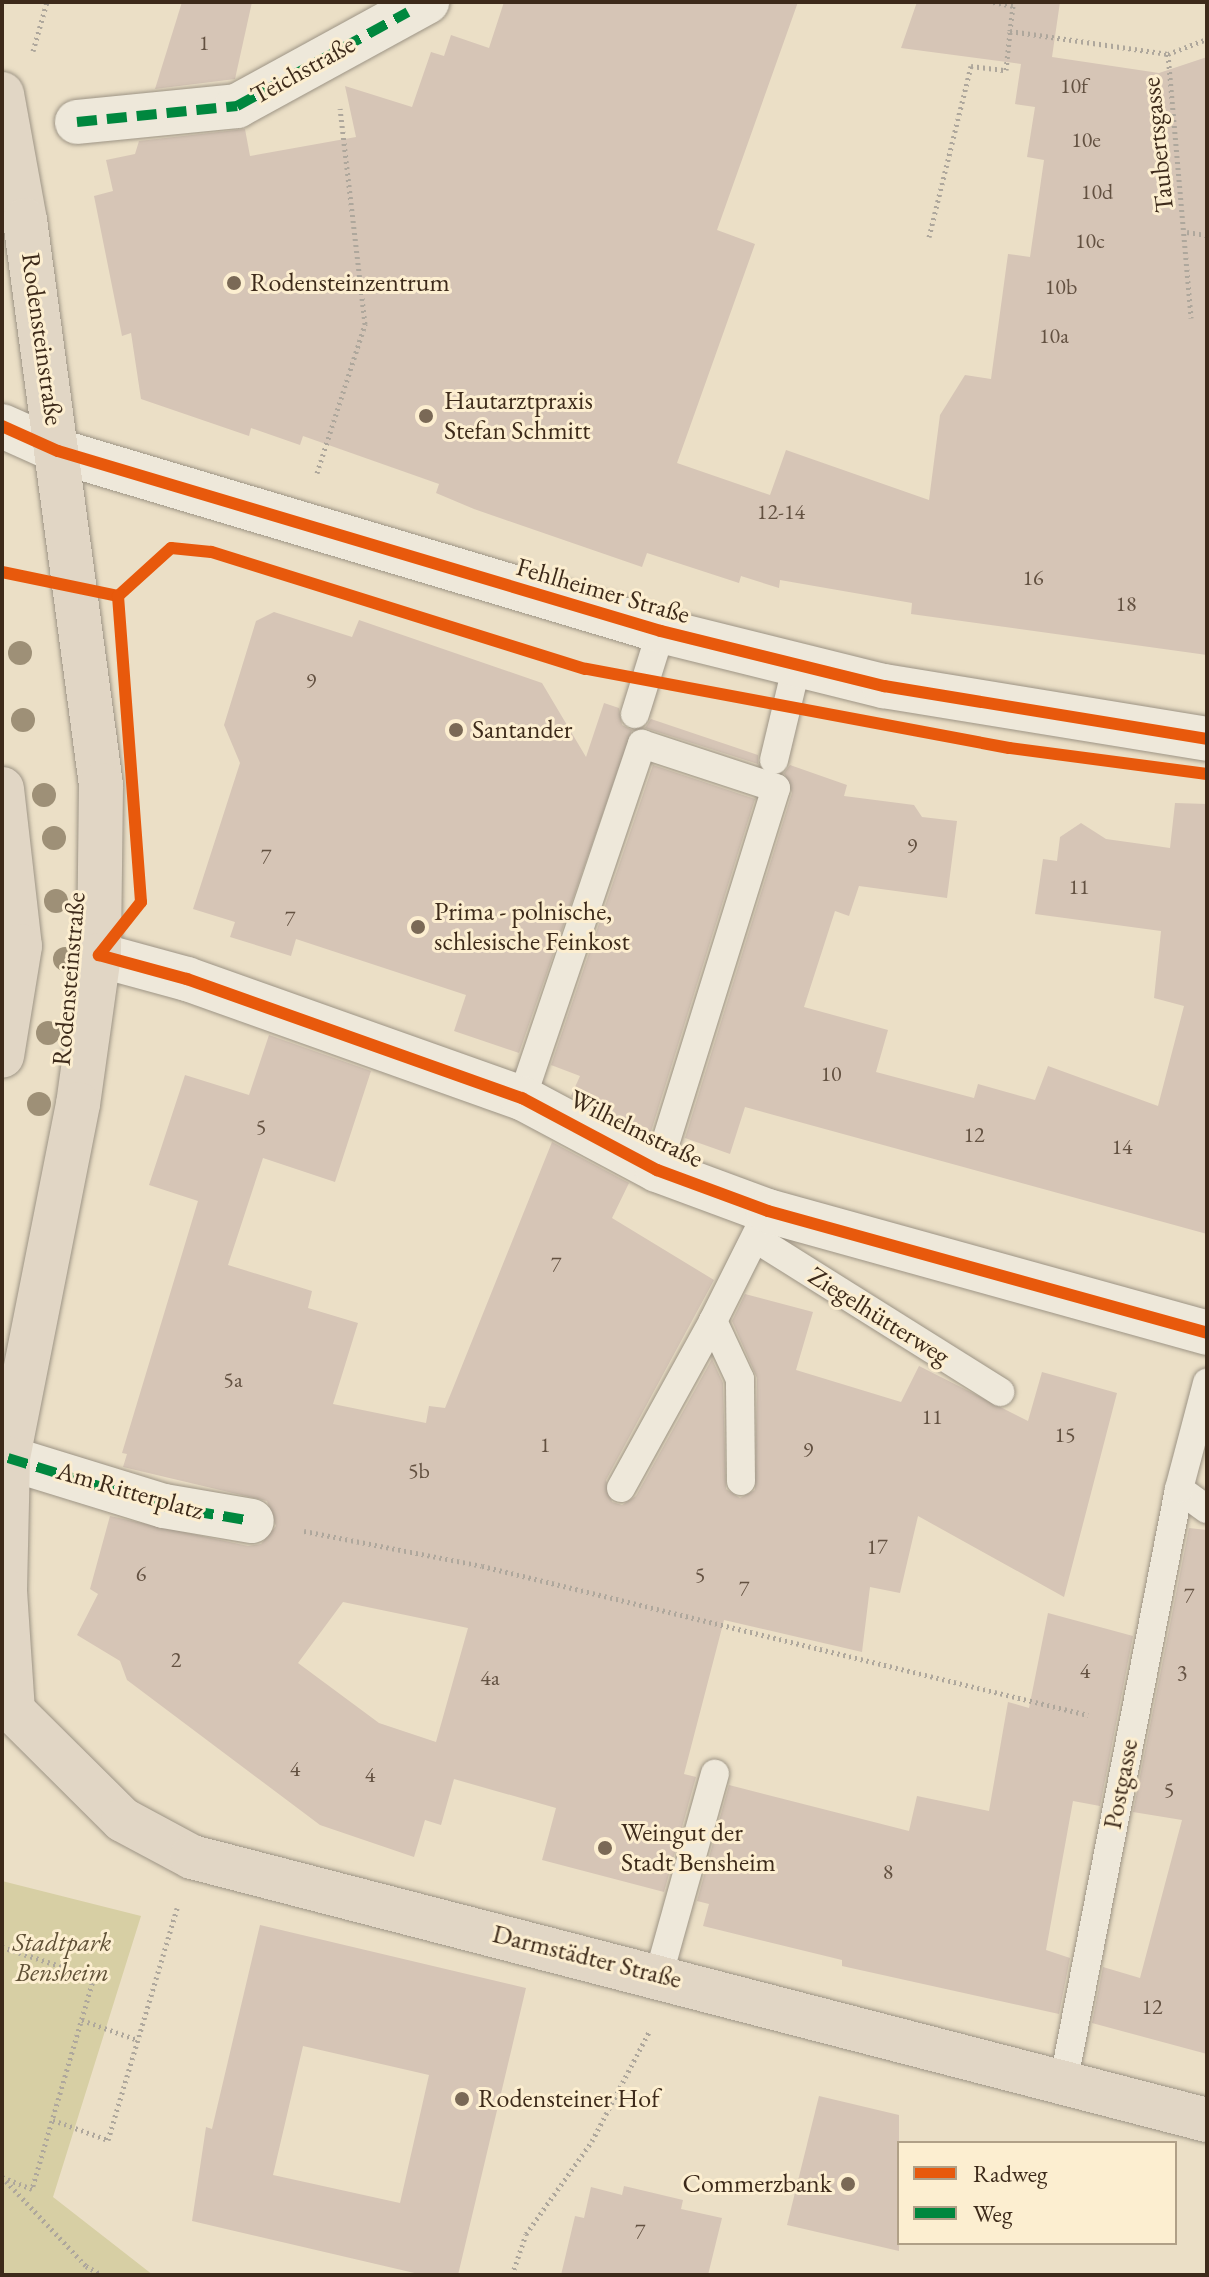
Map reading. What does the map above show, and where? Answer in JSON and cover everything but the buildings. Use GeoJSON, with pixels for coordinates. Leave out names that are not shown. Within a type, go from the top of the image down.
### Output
{"type":"FeatureCollection","features":[{"type":"Feature","properties":{"kind":"main road","name":"Rodensteinstraße"},"geometry":{"type":"LineString","coordinates":[[2,94],[58,451],[101,785],[99,955],[78,1104],[8,1458],[5,1710]]}},
{"type":"Feature","properties":{"kind":"main road","name":"Rodensteinstraße"},"geometry":{"type":"LineString","coordinates":[[2,789],[20,946],[2,1056]]}},
{"type":"Feature","properties":{"kind":"main road","name":"Darmstädter Straße"},"geometry":{"type":"LineString","coordinates":[[5,1710],[123,1820],[192,1857],[659,1974],[1064,2079],[1207,2120]]}},
{"type":"Feature","properties":{"kind":"street","name":"Teichstraße"},"geometry":{"type":"LineString","coordinates":[[77,122],[237,106],[427,2]]}},
{"type":"Feature","properties":{"kind":"street","name":"Fehlheimer Straße"},"geometry":{"type":"LineString","coordinates":[[2,426],[58,451],[661,631],[884,686],[1207,739]]}},
{"type":"Feature","properties":{"kind":"street","name":"Wilhelmstraße"},"geometry":{"type":"LineString","coordinates":[[99,955],[187,979],[522,1098],[763,1226],[1207,1333]]}},
{"type":"Feature","properties":{"kind":"street","name":"Am Ritterplatz"},"geometry":{"type":"LineString","coordinates":[[8,1458],[164,1506],[252,1521]]}},
{"type":"Feature","properties":{"kind":"lane"},"geometry":{"type":"LineString","coordinates":[[635,714],[661,631]]}},
{"type":"Feature","properties":{"kind":"lane"},"geometry":{"type":"LineString","coordinates":[[774,760],[797,664]]}},
{"type":"Feature","properties":{"kind":"lane"},"geometry":{"type":"LineString","coordinates":[[522,1098],[642,744],[776,788],[657,1170]]}},
{"type":"Feature","properties":{"kind":"lane"},"geometry":{"type":"LineString","coordinates":[[621,1488],[763,1226]]}},
{"type":"Feature","properties":{"kind":"lane","name":"Ziegelhütterweg"},"geometry":{"type":"LineString","coordinates":[[763,1226],[1000,1392]]}},
{"type":"Feature","properties":{"kind":"lane"},"geometry":{"type":"LineString","coordinates":[[713,1321],[740,1379],[741,1481]]}},
{"type":"Feature","properties":{"kind":"lane","name":"Postgasse"},"geometry":{"type":"LineString","coordinates":[[1064,2079],[1179,1489],[1207,1383]]}},
{"type":"Feature","properties":{"kind":"lane"},"geometry":{"type":"LineString","coordinates":[[1179,1489],[1207,1509]]}},
{"type":"Feature","properties":{"kind":"lane"},"geometry":{"type":"LineString","coordinates":[[659,1974],[715,1774]]}},
{"type":"Feature","properties":{"kind":"path"},"geometry":{"type":"LineString","coordinates":[[33,50],[47,2]]}},
{"type":"Feature","properties":{"kind":"path"},"geometry":{"type":"LineString","coordinates":[[929,237],[971,66],[1006,70],[1013,6],[993,2]]}},
{"type":"Feature","properties":{"kind":"path"},"geometry":{"type":"LineString","coordinates":[[1010,31],[1168,54],[1207,39]]}},
{"type":"Feature","properties":{"kind":"path"},"geometry":{"type":"LineString","coordinates":[[300,523],[365,324],[339,102]]}},
{"type":"Feature","properties":{"kind":"path"},"geometry":{"type":"LineString","coordinates":[[252,1521],[482,1566],[1132,1725]]}},
{"type":"Feature","properties":{"kind":"path"},"geometry":{"type":"LineString","coordinates":[[53,2120],[108,2140],[192,1857]]}},
{"type":"Feature","properties":{"kind":"path"},"geometry":{"type":"LineString","coordinates":[[2,1947],[94,1977],[32,2189],[2,2177]]}},
{"type":"Feature","properties":{"kind":"path"},"geometry":{"type":"LineString","coordinates":[[82,2020],[138,2040]]}},
{"type":"Feature","properties":{"kind":"path"},"geometry":{"type":"LineString","coordinates":[[512,2275],[526,2234],[592,2141],[639,2046]]}},
{"type":"Feature","properties":{"kind":"path"},"geometry":{"type":"LineString","coordinates":[[2,2177],[86,2266],[102,2275]]}},
{"type":"Feature","properties":{"kind":"green space","name":"Stadtpark Bensheim"},"geometry":{"type":"Polygon","coordinates":[[[2,1881],[141,1916],[53,2197],[153,2275],[2,2275],[2,1881]]]}},
{"type":"Feature","properties":{"kind":"marked path"},"geometry":{"type":"LineString","coordinates":[[77,122],[237,106],[408,12]]}},
{"type":"Feature","properties":{"kind":"marked path"},"geometry":{"type":"LineString","coordinates":[[8,1458],[164,1506],[252,1521]]}},
{"type":"Feature","properties":{"kind":"cycle path"},"geometry":{"type":"LineString","coordinates":[[2,426],[58,451],[661,631],[884,686],[1207,739]]}},
{"type":"Feature","properties":{"kind":"cycle path"},"geometry":{"type":"LineString","coordinates":[[1207,774],[1009,748],[585,669],[211,552],[171,548],[118,596],[141,902],[99,955],[187,979],[522,1098],[657,1170],[768,1211],[1207,1333]]}},
{"type":"Feature","properties":{"kind":"cycle path"},"geometry":{"type":"LineString","coordinates":[[2,572],[118,596]]}},
{"type":"Feature","properties":{"kind":"place","name":"Rodensteinzentrum"},"geometry":{"type":"Point","coordinates":[234,283]}},
{"type":"Feature","properties":{"kind":"place","name":"Hautarztpraxis Stefan Schmitt"},"geometry":{"type":"Point","coordinates":[426,416]}},
{"type":"Feature","properties":{"kind":"place","name":"Santander"},"geometry":{"type":"Point","coordinates":[456,730]}},
{"type":"Feature","properties":{"kind":"place","name":"Prima - polnische, schlesische Feinkost"},"geometry":{"type":"Point","coordinates":[418,927]}},
{"type":"Feature","properties":{"kind":"place","name":"Weingut der Stadt Bensheim"},"geometry":{"type":"Point","coordinates":[605,1848]}},
{"type":"Feature","properties":{"kind":"place","name":"Rodensteiner Hof"},"geometry":{"type":"Point","coordinates":[462,2099]}},
{"type":"Feature","properties":{"kind":"place","name":"Commerzbank"},"geometry":{"type":"Point","coordinates":[848,2184]}}]}
